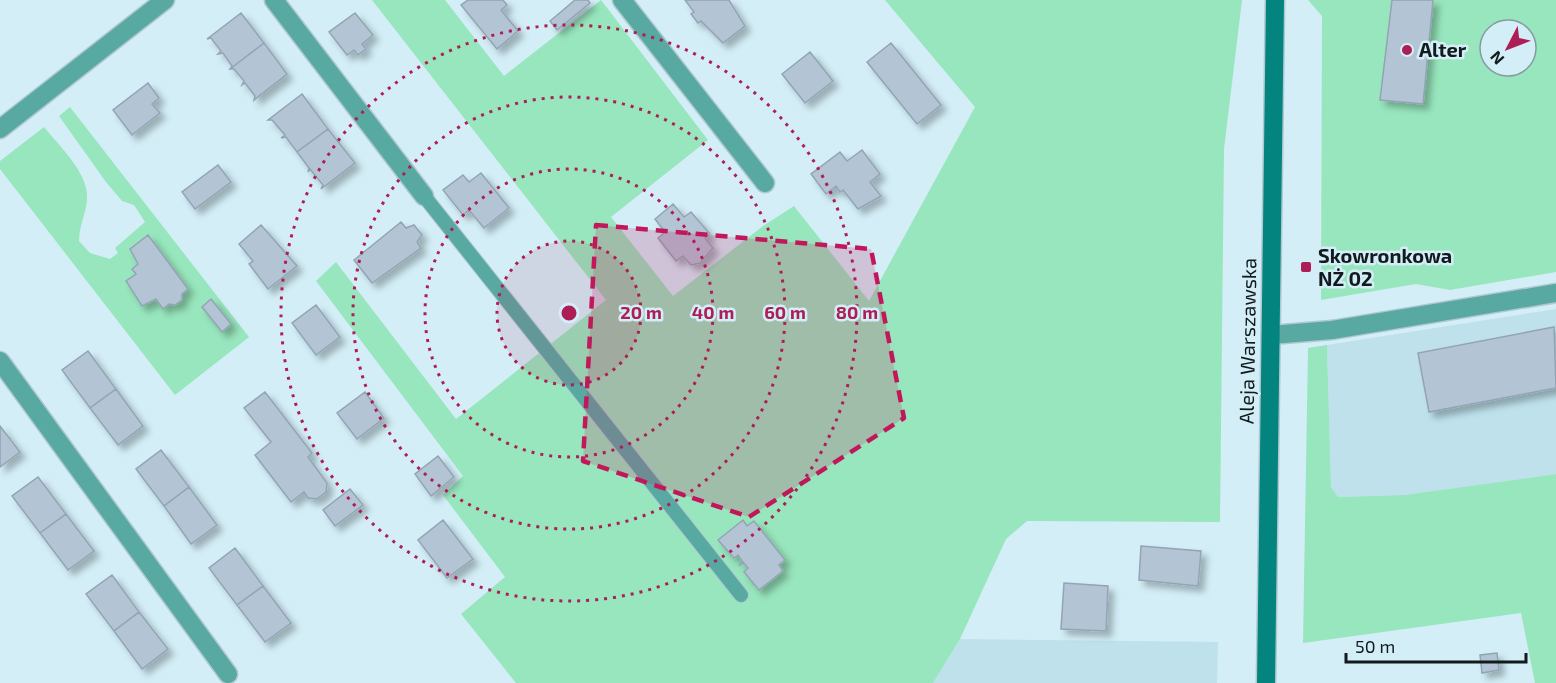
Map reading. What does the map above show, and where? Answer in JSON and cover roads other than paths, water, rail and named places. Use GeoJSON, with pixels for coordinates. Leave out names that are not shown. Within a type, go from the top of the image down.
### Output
{"type":"FeatureCollection","features":[{"type":"Feature","properties":{"kind":"street"},"geometry":{"type":"LineString","coordinates":[[0,129],[165,0]]}},
{"type":"Feature","properties":{"kind":"street"},"geometry":{"type":"LineString","coordinates":[[274,0],[424,196]]}},
{"type":"Feature","properties":{"kind":"street"},"geometry":{"type":"LineString","coordinates":[[622,0],[765,183]]}},
{"type":"Feature","properties":{"kind":"street","name":"Aleja Warszawska"},"geometry":{"type":"LineString","coordinates":[[1266,683],[1275,0]]}},
{"type":"Feature","properties":{"kind":"street"},"geometry":{"type":"LineString","coordinates":[[1271,335],[1332,330],[1556,293]]}},
{"type":"Feature","properties":{"kind":"street"},"geometry":{"type":"LineString","coordinates":[[0,361],[228,674]]}},
{"type":"Feature","properties":{"kind":"lane"},"geometry":{"type":"LineString","coordinates":[[424,196],[741,595]]}},
{"type":"Feature","properties":{"kind":"place","name":"Alter"},"geometry":{"type":"Point","coordinates":[1407,50]}},
{"type":"Feature","properties":{"kind":"place","name":"Skowronkowa NŻ 02"},"geometry":{"type":"Point","coordinates":[1306,267]}}]}
